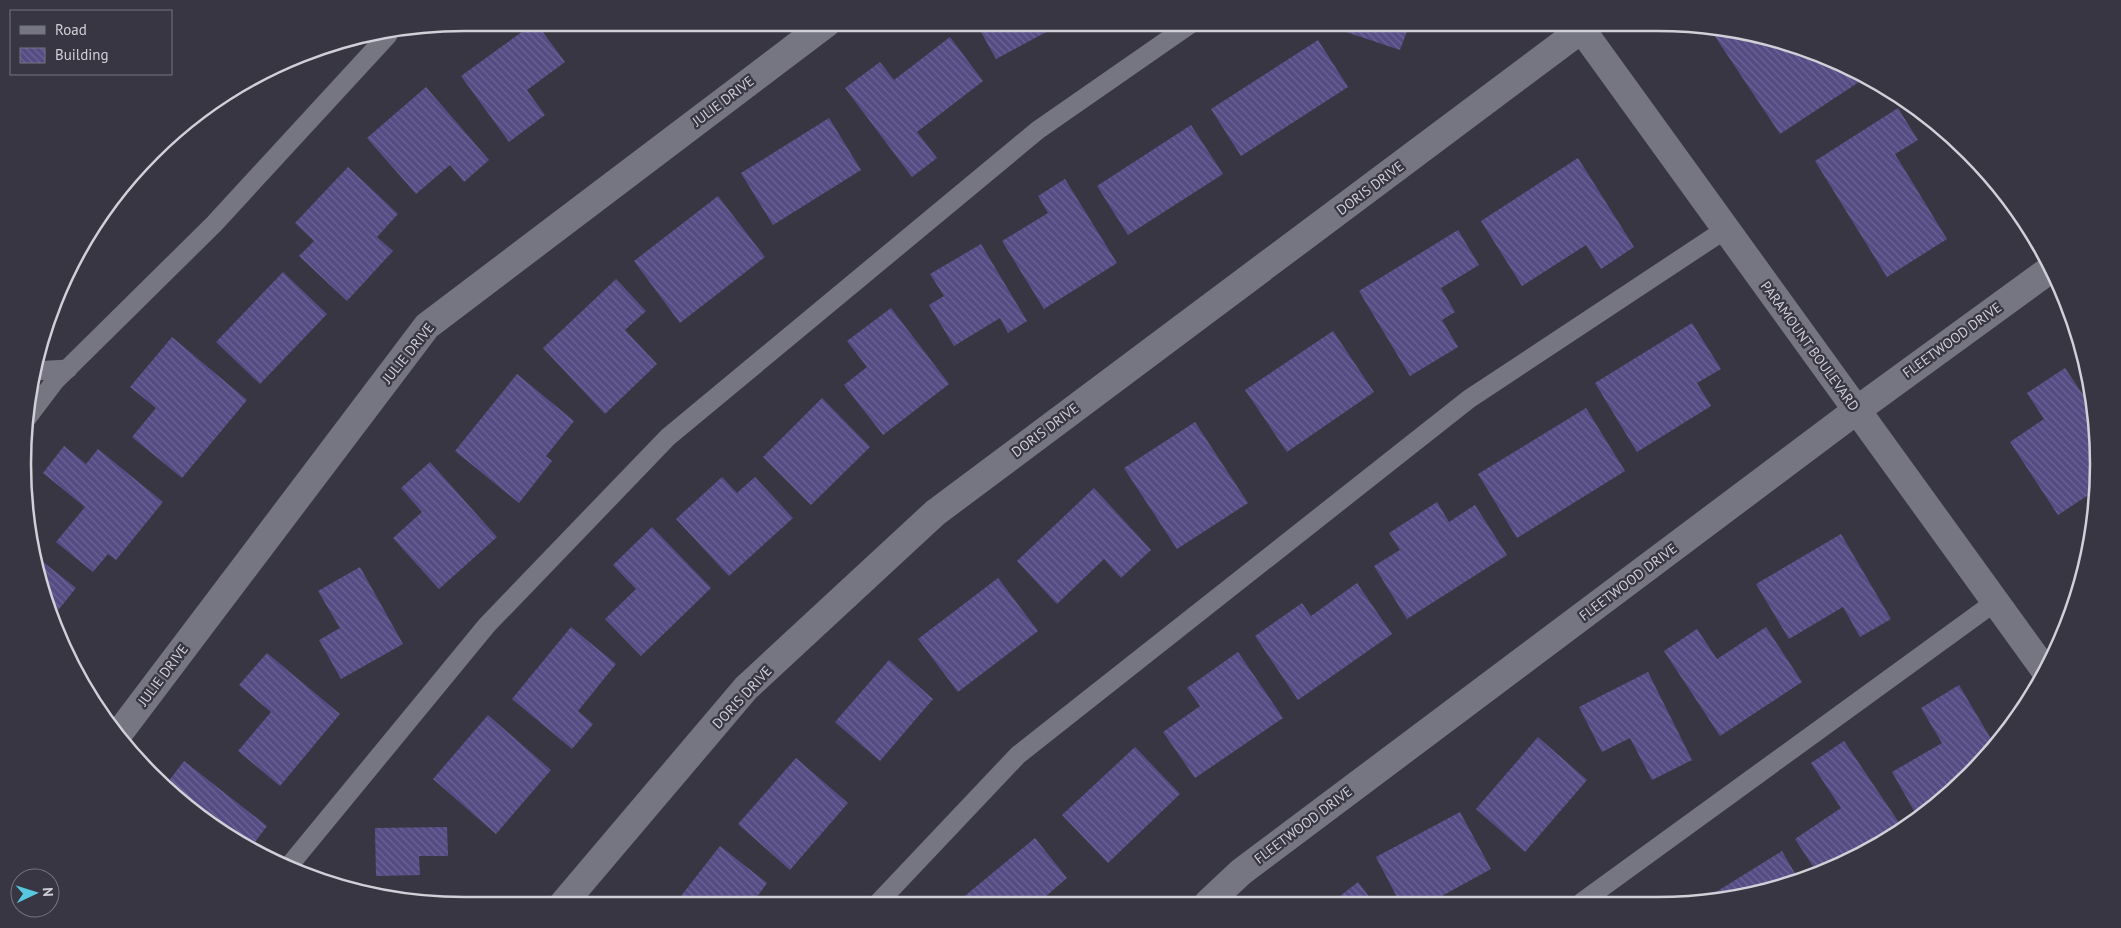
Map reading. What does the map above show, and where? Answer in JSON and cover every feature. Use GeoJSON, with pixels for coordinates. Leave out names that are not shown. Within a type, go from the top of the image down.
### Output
{"type":"FeatureCollection","features":[{"type":"Feature","properties":{"kind":"street","name":"JULIE DRIVE"},"geometry":{"type":"LineString","coordinates":[[122,729],[427,326],[815,31]]}},
{"type":"Feature","properties":{"kind":"street","name":"DORIS DRIVE"},"geometry":{"type":"LineString","coordinates":[[569,897],[746,688],[935,513],[1575,31]]}},
{"type":"Feature","properties":{"kind":"street","name":"PARAMOUNT BOULEVARD"},"geometry":{"type":"LineString","coordinates":[[1587,31],[1726,229],[2040,664]]}},
{"type":"Feature","properties":{"kind":"street","name":"FLEETWOOD DRIVE"},"geometry":{"type":"LineString","coordinates":[[1214,897],[1241,872],[1857,410],[2045,273]]}},
{"type":"Feature","properties":{"kind":"lane"},"geometry":{"type":"LineString","coordinates":[[293,861],[487,625],[668,437],[1038,130],[1179,31]]}},
{"type":"Feature","properties":{"kind":"lane"},"geometry":{"type":"LineString","coordinates":[[35,407],[55,381],[214,224],[384,39]]}},
{"type":"Feature","properties":{"kind":"lane"},"geometry":{"type":"LineString","coordinates":[[884,897],[1025,749],[1469,399],[1726,229]]}},
{"type":"Feature","properties":{"kind":"lane"},"geometry":{"type":"LineString","coordinates":[[42,371],[68,369]]}},
{"type":"Feature","properties":{"kind":"lane"},"geometry":{"type":"LineString","coordinates":[[1589,897],[1995,602]]}},
{"type":"Feature","properties":{"kind":"building"},"geometry":{"type":"Polygon","coordinates":[[[523,31],[542,31],[565,62],[527,90],[545,115],[509,142],[461,76],[523,31]]]}},
{"type":"Feature","properties":{"kind":"building"},"geometry":{"type":"Polygon","coordinates":[[[980,31],[1048,31],[996,59],[980,31]]]}},
{"type":"Feature","properties":{"kind":"building"},"geometry":{"type":"Polygon","coordinates":[[[1346,31],[1407,31],[1400,50],[1346,31]]]}},
{"type":"Feature","properties":{"kind":"building"},"geometry":{"type":"Polygon","coordinates":[[[1714,35],[1769,46],[1796,54],[1823,64],[1859,82],[1780,134],[1714,35]]]}},
{"type":"Feature","properties":{"kind":"building"},"geometry":{"type":"Polygon","coordinates":[[[950,37],[983,81],[917,132],[937,158],[912,177],[845,88],[880,62],[894,80],[950,37]]]}},
{"type":"Feature","properties":{"kind":"building"},"geometry":{"type":"Polygon","coordinates":[[[1318,40],[1348,87],[1241,156],[1211,109],[1318,40]]]}},
{"type":"Feature","properties":{"kind":"building"},"geometry":{"type":"Polygon","coordinates":[[[426,87],[489,160],[464,182],[450,165],[416,194],[367,138],[426,87]]]}},
{"type":"Feature","properties":{"kind":"building"},"geometry":{"type":"Polygon","coordinates":[[[1898,108],[1918,140],[1895,154],[1947,239],[1887,277],[1815,161],[1898,108]]]}},
{"type":"Feature","properties":{"kind":"building"},"geometry":{"type":"Polygon","coordinates":[[[829,118],[861,170],[773,225],[741,173],[829,118]]]}},
{"type":"Feature","properties":{"kind":"building"},"geometry":{"type":"Polygon","coordinates":[[[1191,125],[1223,174],[1128,235],[1097,186],[1191,125]]]}},
{"type":"Feature","properties":{"kind":"building"},"geometry":{"type":"Polygon","coordinates":[[[1578,158],[1634,247],[1601,269],[1586,245],[1522,286],[1481,221],[1578,158]]]}},
{"type":"Feature","properties":{"kind":"building"},"geometry":{"type":"Polygon","coordinates":[[[348,167],[398,214],[377,237],[393,251],[347,301],[299,256],[314,241],[295,223],[348,167]]]}},
{"type":"Feature","properties":{"kind":"building"},"geometry":{"type":"Polygon","coordinates":[[[1065,179],[1117,263],[1044,309],[1002,241],[1048,213],[1038,196],[1065,179]]]}},
{"type":"Feature","properties":{"kind":"building"},"geometry":{"type":"Polygon","coordinates":[[[718,196],[765,257],[680,323],[634,261],[718,196]]]}},
{"type":"Feature","properties":{"kind":"building"},"geometry":{"type":"Polygon","coordinates":[[[1458,230],[1479,265],[1441,288],[1455,312],[1442,320],[1458,347],[1410,376],[1359,291],[1458,230]]]}},
{"type":"Feature","properties":{"kind":"building"},"geometry":{"type":"Polygon","coordinates":[[[981,244],[1027,321],[1008,333],[1000,318],[954,346],[929,305],[944,296],[930,274],[981,244]]]}},
{"type":"Feature","properties":{"kind":"building"},"geometry":{"type":"Polygon","coordinates":[[[283,272],[327,314],[260,384],[216,342],[283,272]]]}},
{"type":"Feature","properties":{"kind":"building"},"geometry":{"type":"Polygon","coordinates":[[[616,279],[646,311],[625,330],[657,364],[605,414],[543,348],[616,279]]]}},
{"type":"Feature","properties":{"kind":"building"},"geometry":{"type":"Polygon","coordinates":[[[891,308],[949,384],[883,435],[844,385],[867,367],[847,341],[891,308]]]}},
{"type":"Feature","properties":{"kind":"building"},"geometry":{"type":"Polygon","coordinates":[[[1692,323],[1721,369],[1697,383],[1711,406],[1637,452],[1595,383],[1692,323]]]}},
{"type":"Feature","properties":{"kind":"building"},"geometry":{"type":"Polygon","coordinates":[[[1333,331],[1374,392],[1287,452],[1245,390],[1333,331]]]}},
{"type":"Feature","properties":{"kind":"building"},"geometry":{"type":"Polygon","coordinates":[[[172,337],[247,400],[182,478],[132,437],[156,408],[130,387],[172,337]]]}},
{"type":"Feature","properties":{"kind":"building"},"geometry":{"type":"Polygon","coordinates":[[[2065,368],[2084,396],[2089,436],[2089,495],[2058,515],[2010,442],[2044,419],[2027,393],[2065,368]]]}},
{"type":"Feature","properties":{"kind":"building"},"geometry":{"type":"Polygon","coordinates":[[[517,374],[574,421],[546,456],[552,461],[519,503],[455,451],[517,374]]]}},
{"type":"Feature","properties":{"kind":"building"},"geometry":{"type":"Polygon","coordinates":[[[822,398],[870,447],[811,505],[763,457],[822,398]]]}},
{"type":"Feature","properties":{"kind":"building"},"geometry":{"type":"Polygon","coordinates":[[[1586,408],[1625,471],[1517,538],[1478,474],[1586,408]]]}},
{"type":"Feature","properties":{"kind":"building"},"geometry":{"type":"Polygon","coordinates":[[[1195,422],[1248,503],[1177,549],[1124,468],[1195,422]]]}},
{"type":"Feature","properties":{"kind":"building"},"geometry":{"type":"Polygon","coordinates":[[[64,446],[86,464],[98,449],[163,502],[116,560],[108,554],[93,572],[56,542],[85,507],[43,473],[64,446]]]}},
{"type":"Feature","properties":{"kind":"building"},"geometry":{"type":"Polygon","coordinates":[[[430,462],[497,537],[439,589],[393,538],[422,512],[401,488],[430,462]]]}},
{"type":"Feature","properties":{"kind":"building"},"geometry":{"type":"Polygon","coordinates":[[[722,477],[737,493],[755,477],[793,518],[729,576],[676,519],[722,477]]]}},
{"type":"Feature","properties":{"kind":"building"},"geometry":{"type":"Polygon","coordinates":[[[1094,488],[1151,550],[1121,578],[1104,559],[1057,604],[1017,561],[1094,488]]]}},
{"type":"Feature","properties":{"kind":"building"},"geometry":{"type":"Polygon","coordinates":[[[1437,502],[1449,522],[1475,505],[1507,555],[1407,619],[1374,566],[1400,550],[1389,533],[1437,502]]]}},
{"type":"Feature","properties":{"kind":"building"},"geometry":{"type":"Polygon","coordinates":[[[652,527],[711,588],[641,656],[605,619],[636,589],[613,565],[652,527]]]}},
{"type":"Feature","properties":{"kind":"building"},"geometry":{"type":"Polygon","coordinates":[[[1841,534],[1891,619],[1860,637],[1843,607],[1789,639],[1756,584],[1841,534]]]}},
{"type":"Feature","properties":{"kind":"building"},"geometry":{"type":"Polygon","coordinates":[[[43,562],[76,588],[57,611],[43,562]]]}},
{"type":"Feature","properties":{"kind":"building"},"geometry":{"type":"Polygon","coordinates":[[[360,567],[403,644],[341,679],[319,640],[340,628],[318,591],[360,567]]]}},
{"type":"Feature","properties":{"kind":"building"},"geometry":{"type":"Polygon","coordinates":[[[998,578],[1038,631],[958,692],[918,639],[998,578]]]}},
{"type":"Feature","properties":{"kind":"building"},"geometry":{"type":"Polygon","coordinates":[[[1357,583],[1392,634],[1298,700],[1255,636],[1302,603],[1311,616],[1357,583]]]}},
{"type":"Feature","properties":{"kind":"building"},"geometry":{"type":"Polygon","coordinates":[[[571,627],[616,664],[578,711],[593,724],[572,749],[512,699],[571,627]]]}},
{"type":"Feature","properties":{"kind":"building"},"geometry":{"type":"Polygon","coordinates":[[[1766,627],[1802,682],[1720,736],[1664,651],[1697,629],[1717,659],[1766,627]]]}},
{"type":"Feature","properties":{"kind":"building"},"geometry":{"type":"Polygon","coordinates":[[[1238,652],[1283,718],[1195,778],[1163,732],[1200,706],[1187,688],[1238,652]]]}},
{"type":"Feature","properties":{"kind":"building"},"geometry":{"type":"Polygon","coordinates":[[[267,653],[340,714],[280,786],[238,751],[271,712],[239,685],[267,653]]]}},
{"type":"Feature","properties":{"kind":"building"},"geometry":{"type":"Polygon","coordinates":[[[889,660],[933,699],[880,761],[835,722],[889,660]]]}},
{"type":"Feature","properties":{"kind":"building"},"geometry":{"type":"Polygon","coordinates":[[[1648,672],[1692,760],[1652,780],[1630,738],[1602,752],[1579,707],[1648,672]]]}},
{"type":"Feature","properties":{"kind":"building"},"geometry":{"type":"Polygon","coordinates":[[[1959,685],[1991,738],[1963,770],[1914,811],[1892,772],[1942,743],[1921,708],[1959,685]]]}},
{"type":"Feature","properties":{"kind":"building"},"geometry":{"type":"Polygon","coordinates":[[[488,715],[551,770],[496,834],[433,779],[488,715]]]}},
{"type":"Feature","properties":{"kind":"building"},"geometry":{"type":"Polygon","coordinates":[[[1538,737],[1587,780],[1525,852],[1476,809],[1538,737]]]}},
{"type":"Feature","properties":{"kind":"building"},"geometry":{"type":"Polygon","coordinates":[[[1844,741],[1899,823],[1873,839],[1814,867],[1795,839],[1841,808],[1811,763],[1844,741]]]}},
{"type":"Feature","properties":{"kind":"building"},"geometry":{"type":"Polygon","coordinates":[[[1135,747],[1180,794],[1108,863],[1062,815],[1135,747]]]}},
{"type":"Feature","properties":{"kind":"building"},"geometry":{"type":"Polygon","coordinates":[[[796,758],[848,803],[790,870],[738,824],[796,758]]]}},
{"type":"Feature","properties":{"kind":"building"},"geometry":{"type":"Polygon","coordinates":[[[184,761],[267,826],[255,843],[224,824],[169,780],[184,761]]]}},
{"type":"Feature","properties":{"kind":"building"},"geometry":{"type":"Polygon","coordinates":[[[1460,812],[1491,869],[1440,897],[1397,897],[1376,857],[1460,812]]]}},
{"type":"Feature","properties":{"kind":"building"},"geometry":{"type":"Polygon","coordinates":[[[447,827],[448,856],[419,856],[420,875],[376,876],[375,828],[447,827]]]}},
{"type":"Feature","properties":{"kind":"building"},"geometry":{"type":"Polygon","coordinates":[[[1035,838],[1067,878],[1045,897],[963,897],[1035,838]]]}},
{"type":"Feature","properties":{"kind":"building"},"geometry":{"type":"Polygon","coordinates":[[[720,846],[767,883],[757,897],[680,897],[720,846]]]}},
{"type":"Feature","properties":{"kind":"building"},"geometry":{"type":"Polygon","coordinates":[[[1782,851],[1795,874],[1769,882],[1715,893],[1782,851]]]}},
{"type":"Feature","properties":{"kind":"building"},"geometry":{"type":"Polygon","coordinates":[[[1358,882],[1369,897],[1339,897],[1358,882]]]}}]}
